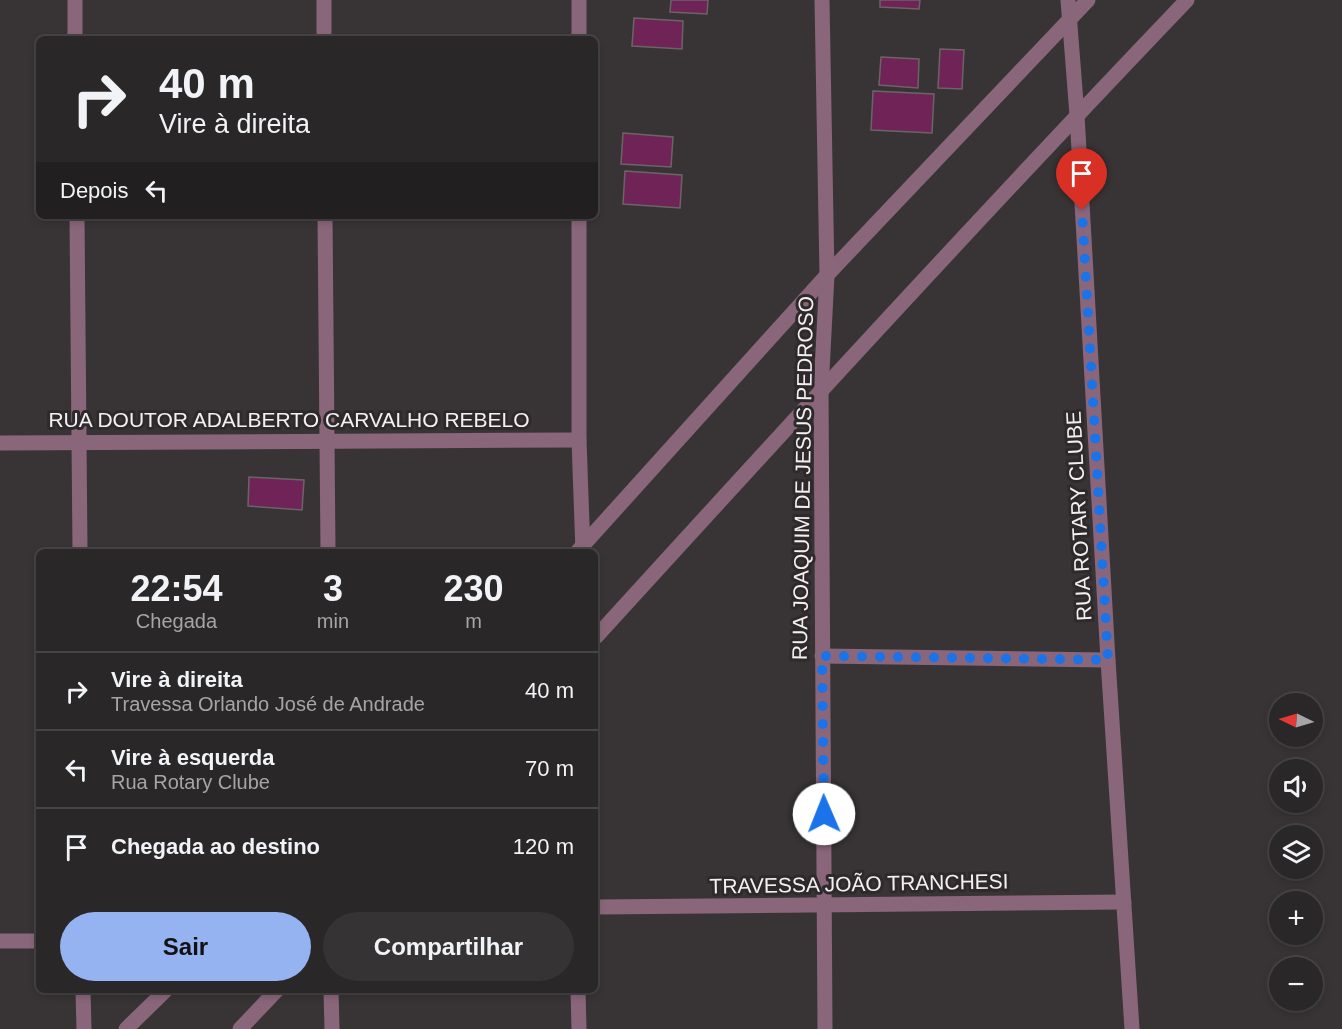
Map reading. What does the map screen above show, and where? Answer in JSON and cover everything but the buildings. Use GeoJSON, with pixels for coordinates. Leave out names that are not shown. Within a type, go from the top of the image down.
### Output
{"type":"FeatureCollection","features":[{"type":"Feature","properties":{"kind":"street"},"geometry":{"type":"LineString","coordinates":[[75,0],[75,36]]}},
{"type":"Feature","properties":{"kind":"street"},"geometry":{"type":"LineString","coordinates":[[324,0],[324,36]]}},
{"type":"Feature","properties":{"kind":"street"},"geometry":{"type":"LineString","coordinates":[[579,0],[579,36]]}},
{"type":"Feature","properties":{"kind":"street","name":"RUA JOAQUIM DE JESUS PEDROSO"},"geometry":{"type":"LineString","coordinates":[[822,0],[827,275],[821,390],[825,1029]]}},
{"type":"Feature","properties":{"kind":"street","name":"RUA ROTARY CLUBE"},"geometry":{"type":"LineString","coordinates":[[1068,0],[1077,115],[1132,1029]]}},
{"type":"Feature","properties":{"kind":"street"},"geometry":{"type":"LineString","coordinates":[[583,549],[827,275],[1088,0]]}},
{"type":"Feature","properties":{"kind":"street"},"geometry":{"type":"LineString","coordinates":[[598,635],[821,390],[1187,0]]}},
{"type":"Feature","properties":{"kind":"street"},"geometry":{"type":"LineString","coordinates":[[77,219],[80,549]]}},
{"type":"Feature","properties":{"kind":"street"},"geometry":{"type":"LineString","coordinates":[[325,219],[328,549]]}},
{"type":"Feature","properties":{"kind":"street"},"geometry":{"type":"LineString","coordinates":[[579,219],[579,440],[582,549]]}},
{"type":"Feature","properties":{"kind":"street","name":"RUA DOUTOR ADALBERTO CARVALHO REBELO"},"geometry":{"type":"LineString","coordinates":[[0,443],[579,440]]}},
{"type":"Feature","properties":{"kind":"street"},"geometry":{"type":"LineString","coordinates":[[822,656],[1108,660]]}},
{"type":"Feature","properties":{"kind":"street","name":"TRAVESSA JOÃO TRANCHESI"},"geometry":{"type":"LineString","coordinates":[[598,907],[1124,902]]}},
{"type":"Feature","properties":{"kind":"street"},"geometry":{"type":"LineString","coordinates":[[0,941],[36,941]]}},
{"type":"Feature","properties":{"kind":"street"},"geometry":{"type":"LineString","coordinates":[[83,993],[84,1029]]}},
{"type":"Feature","properties":{"kind":"street"},"geometry":{"type":"LineString","coordinates":[[126,1029],[163,993]]}},
{"type":"Feature","properties":{"kind":"street"},"geometry":{"type":"LineString","coordinates":[[240,1029],[274,993]]}},
{"type":"Feature","properties":{"kind":"street"},"geometry":{"type":"LineString","coordinates":[[331,993],[332,1029]]}},
{"type":"Feature","properties":{"kind":"street"},"geometry":{"type":"LineString","coordinates":[[579,993],[579,1029]]}},
{"type":"Feature","properties":{"kind":"route"},"geometry":{"type":"LineString","coordinates":[[824,814],[822,656],[1108,660],[1082,210]]}}]}
